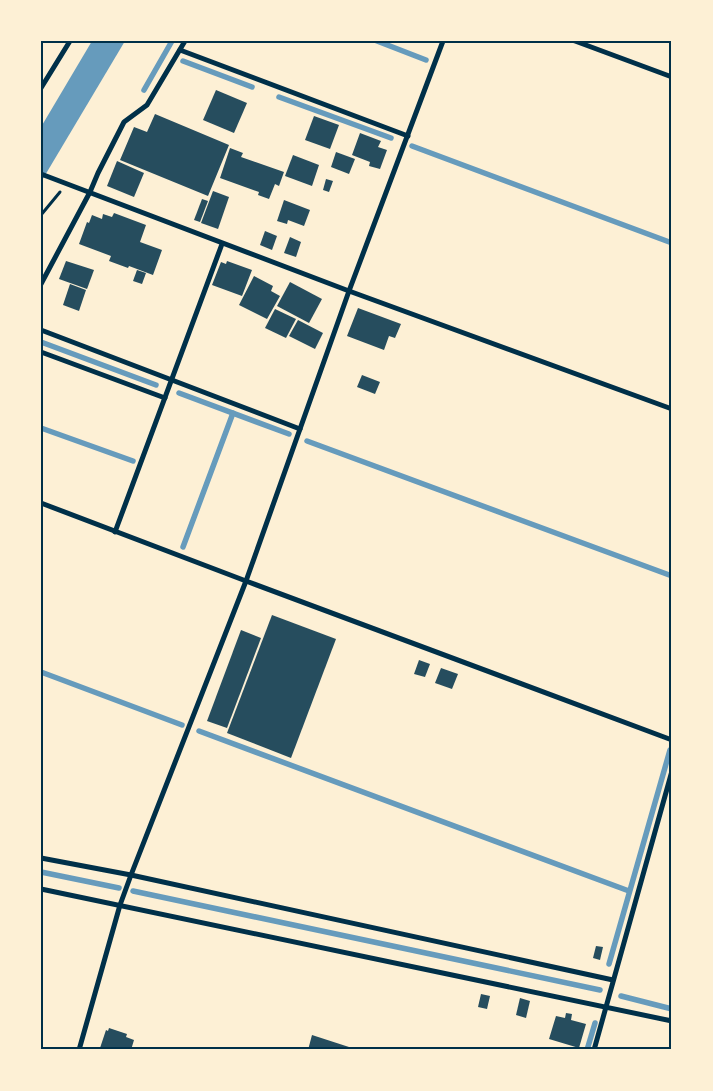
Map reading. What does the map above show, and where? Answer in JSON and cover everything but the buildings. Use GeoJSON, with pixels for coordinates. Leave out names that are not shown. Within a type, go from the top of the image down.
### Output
{"type":"FeatureCollection","features":[{"type":"Feature","properties":{"kind":"street"},"geometry":{"type":"LineString","coordinates":[[41,88],[70,41]]}},
{"type":"Feature","properties":{"kind":"street"},"geometry":{"type":"LineString","coordinates":[[41,284],[90,192],[124,122],[147,105],[185,41]]}},
{"type":"Feature","properties":{"kind":"street"},"geometry":{"type":"LineString","coordinates":[[79,1050],[120,905],[246,582],[349,291],[443,41]]}},
{"type":"Feature","properties":{"kind":"street"},"geometry":{"type":"LineString","coordinates":[[575,41],[672,77]]}},
{"type":"Feature","properties":{"kind":"street"},"geometry":{"type":"LineString","coordinates":[[180,50],[408,136]]}},
{"type":"Feature","properties":{"kind":"street"},"geometry":{"type":"LineString","coordinates":[[41,174],[222,244],[672,409]]}},
{"type":"Feature","properties":{"kind":"street"},"geometry":{"type":"LineString","coordinates":[[115,532],[222,244]]}},
{"type":"Feature","properties":{"kind":"street"},"geometry":{"type":"LineString","coordinates":[[41,330],[300,429]]}},
{"type":"Feature","properties":{"kind":"street"},"geometry":{"type":"LineString","coordinates":[[41,352],[165,398]]}},
{"type":"Feature","properties":{"kind":"street"},"geometry":{"type":"LineString","coordinates":[[41,504],[672,740]]}},
{"type":"Feature","properties":{"kind":"street"},"geometry":{"type":"LineString","coordinates":[[594,1050],[672,771]]}},
{"type":"Feature","properties":{"kind":"street"},"geometry":{"type":"LineString","coordinates":[[41,858],[131,875],[613,980]]}},
{"type":"Feature","properties":{"kind":"street"},"geometry":{"type":"LineString","coordinates":[[41,889],[672,1021]]}},
{"type":"Feature","properties":{"kind":"path"},"geometry":{"type":"LineString","coordinates":[[41,215],[68,183]]}},
{"type":"Feature","properties":{"kind":"water"},"geometry":{"type":"Polygon","coordinates":[[[92,41],[125,41],[41,182],[41,127],[92,41]]]}},
{"type":"Feature","properties":{"kind":"waterway"},"geometry":{"type":"LineString","coordinates":[[144,90],[172,41]]}},
{"type":"Feature","properties":{"kind":"waterway"},"geometry":{"type":"LineString","coordinates":[[377,41],[426,60]]}},
{"type":"Feature","properties":{"kind":"waterway"},"geometry":{"type":"LineString","coordinates":[[183,61],[252,87]]}},
{"type":"Feature","properties":{"kind":"waterway"},"geometry":{"type":"LineString","coordinates":[[279,97],[391,138]]}},
{"type":"Feature","properties":{"kind":"waterway"},"geometry":{"type":"LineString","coordinates":[[412,146],[672,243]]}},
{"type":"Feature","properties":{"kind":"waterway"},"geometry":{"type":"LineString","coordinates":[[41,342],[156,385]]}},
{"type":"Feature","properties":{"kind":"waterway"},"geometry":{"type":"LineString","coordinates":[[179,393],[289,434]]}},
{"type":"Feature","properties":{"kind":"waterway"},"geometry":{"type":"LineString","coordinates":[[183,547],[233,413]]}},
{"type":"Feature","properties":{"kind":"waterway"},"geometry":{"type":"LineString","coordinates":[[41,428],[133,461]]}},
{"type":"Feature","properties":{"kind":"waterway"},"geometry":{"type":"LineString","coordinates":[[307,441],[672,576]]}},
{"type":"Feature","properties":{"kind":"waterway"},"geometry":{"type":"LineString","coordinates":[[41,672],[182,725]]}},
{"type":"Feature","properties":{"kind":"waterway"},"geometry":{"type":"LineString","coordinates":[[199,731],[629,891]]}},
{"type":"Feature","properties":{"kind":"waterway"},"geometry":{"type":"LineString","coordinates":[[609,964],[670,750]]}},
{"type":"Feature","properties":{"kind":"waterway"},"geometry":{"type":"LineString","coordinates":[[41,872],[119,888]]}},
{"type":"Feature","properties":{"kind":"waterway"},"geometry":{"type":"LineString","coordinates":[[133,891],[600,990]]}},
{"type":"Feature","properties":{"kind":"waterway"},"geometry":{"type":"LineString","coordinates":[[621,996],[672,1009]]}},
{"type":"Feature","properties":{"kind":"waterway"},"geometry":{"type":"LineString","coordinates":[[587,1050],[595,1023]]}}]}
